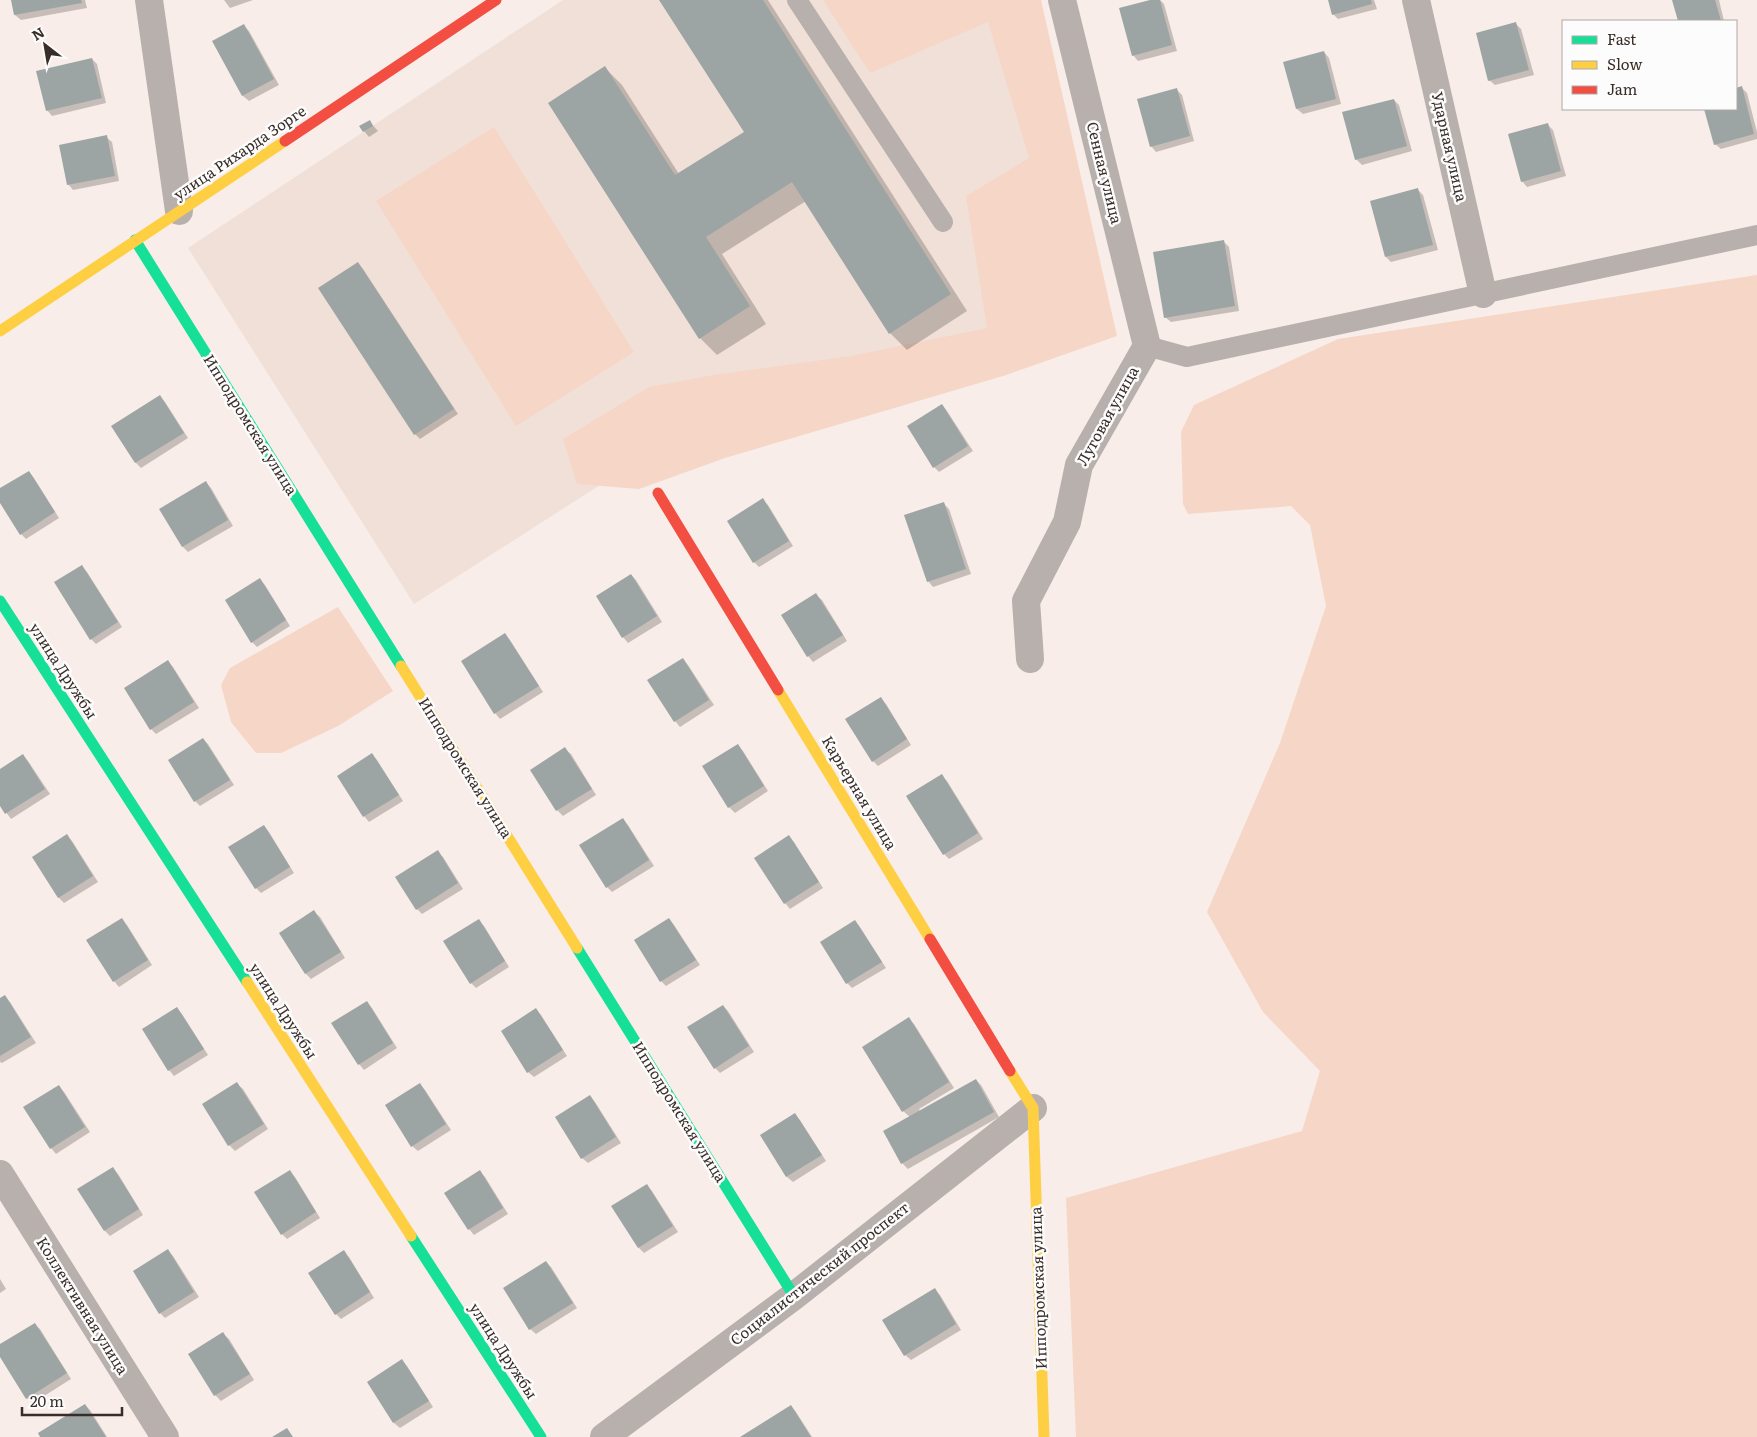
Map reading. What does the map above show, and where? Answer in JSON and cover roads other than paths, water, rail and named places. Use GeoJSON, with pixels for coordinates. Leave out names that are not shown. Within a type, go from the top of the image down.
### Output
{"type":"FeatureCollection","features":[{"type":"Feature","properties":{"kind":"street"},"geometry":{"type":"LineString","coordinates":[[149,0],[179,211]]}},
{"type":"Feature","properties":{"kind":"street","name":"улица Рихарда Зорге"},"geometry":{"type":"LineString","coordinates":[[0,331],[496,0]]}},
{"type":"Feature","properties":{"kind":"street","name":"Сенная улица"},"geometry":{"type":"LineString","coordinates":[[1062,0],[1147,346]]}},
{"type":"Feature","properties":{"kind":"street","name":"Ударная улица"},"geometry":{"type":"LineString","coordinates":[[1416,0],[1483,294]]}},
{"type":"Feature","properties":{"kind":"street","name":"Ипподромская улица"},"geometry":{"type":"LineString","coordinates":[[135,240],[794,1296]]}},
{"type":"Feature","properties":{"kind":"street","name":"Луговая улица"},"geometry":{"type":"LineString","coordinates":[[1030,659],[1026,601],[1067,522],[1079,465],[1147,346]]}},
{"type":"Feature","properties":{"kind":"street","name":"Карьерная улица"},"geometry":{"type":"LineString","coordinates":[[658,493],[1033,1108]]}},
{"type":"Feature","properties":{"kind":"street","name":"улица Дружбы"},"geometry":{"type":"LineString","coordinates":[[0,601],[541,1437]]}},
{"type":"Feature","properties":{"kind":"street","name":"Ипподромская улица"},"geometry":{"type":"LineString","coordinates":[[1033,1108],[1044,1437]]}},
{"type":"Feature","properties":{"kind":"street","name":"Социалистический проспект"},"geometry":{"type":"LineString","coordinates":[[604,1437],[794,1296],[1033,1108]]}},
{"type":"Feature","properties":{"kind":"street","name":"Коллективная улица"},"geometry":{"type":"LineString","coordinates":[[0,1174],[165,1437]]}},
{"type":"Feature","properties":{"kind":"lane"},"geometry":{"type":"LineString","coordinates":[[797,0],[943,222]]}},
{"type":"Feature","properties":{"kind":"lane"},"geometry":{"type":"LineString","coordinates":[[1147,346],[1187,357],[1757,235]]}}]}
